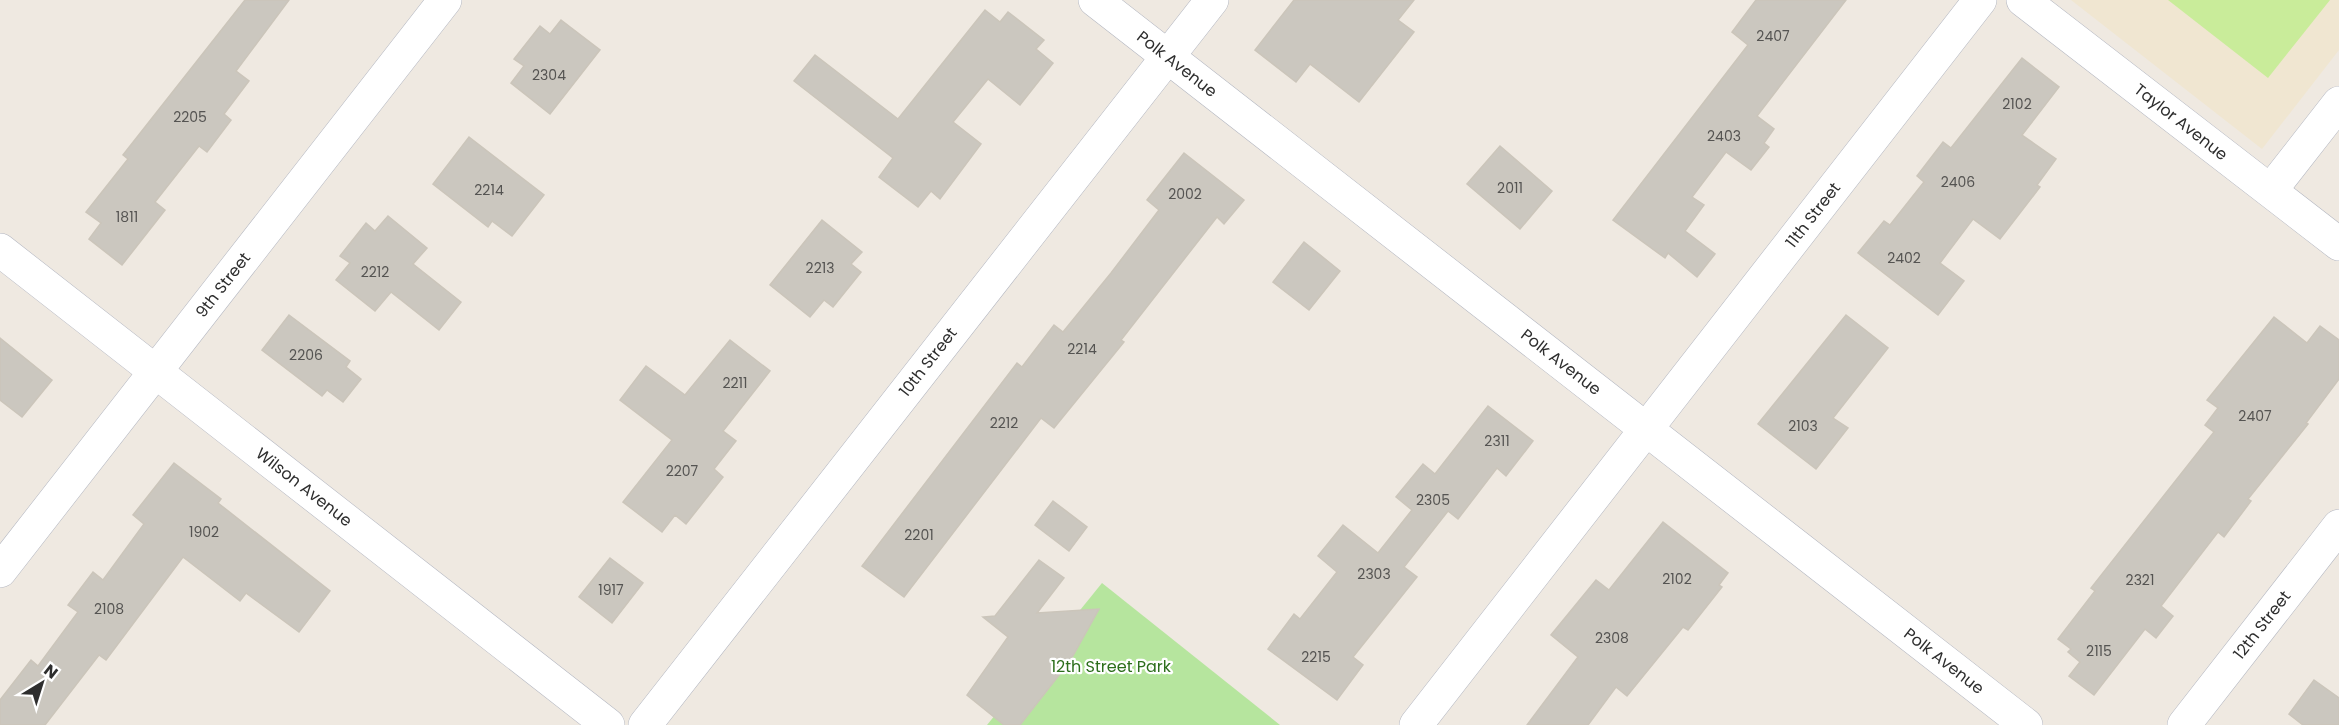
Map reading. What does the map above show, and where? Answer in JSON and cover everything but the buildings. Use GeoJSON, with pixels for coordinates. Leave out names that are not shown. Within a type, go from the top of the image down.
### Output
{"type":"FeatureCollection","features":[{"type":"Feature","properties":{"kind":"street","name":"9th Street"},"geometry":{"type":"LineString","coordinates":[[0,571],[445,0]]}},
{"type":"Feature","properties":{"kind":"street","name":"Polk Avenue"},"geometry":{"type":"LineString","coordinates":[[1095,0],[2026,725]]}},
{"type":"Feature","properties":{"kind":"street","name":"10th Street"},"geometry":{"type":"LineString","coordinates":[[645,725],[1212,0]]}},
{"type":"Feature","properties":{"kind":"street","name":"11th Street"},"geometry":{"type":"LineString","coordinates":[[1416,725],[1980,0]]}},
{"type":"Feature","properties":{"kind":"street","name":"Taylor Avenue"},"geometry":{"type":"LineString","coordinates":[[2024,0],[2339,244]]}},
{"type":"Feature","properties":{"kind":"street"},"geometry":{"type":"LineString","coordinates":[[2271,190],[2339,103]]}},
{"type":"Feature","properties":{"kind":"street","name":"Wilson Avenue"},"geometry":{"type":"LineString","coordinates":[[0,250],[608,725]]}},
{"type":"Feature","properties":{"kind":"street","name":"12th Street"},"geometry":{"type":"LineString","coordinates":[[2184,725],[2339,526]]}},
{"type":"Feature","properties":{"kind":"shaded area"},"geometry":{"type":"Polygon","coordinates":[[[2071,0],[2339,0],[2339,50],[2262,149],[2071,0]]]}},
{"type":"Feature","properties":{"kind":"green space"},"geometry":{"type":"Polygon","coordinates":[[[2168,0],[2330,0],[2268,78],[2168,0]]]}},
{"type":"Feature","properties":{"kind":"green space","name":"12th Street Park"},"geometry":{"type":"Polygon","coordinates":[[[1102,583],[1280,725],[987,725],[1102,583]]]}}]}
